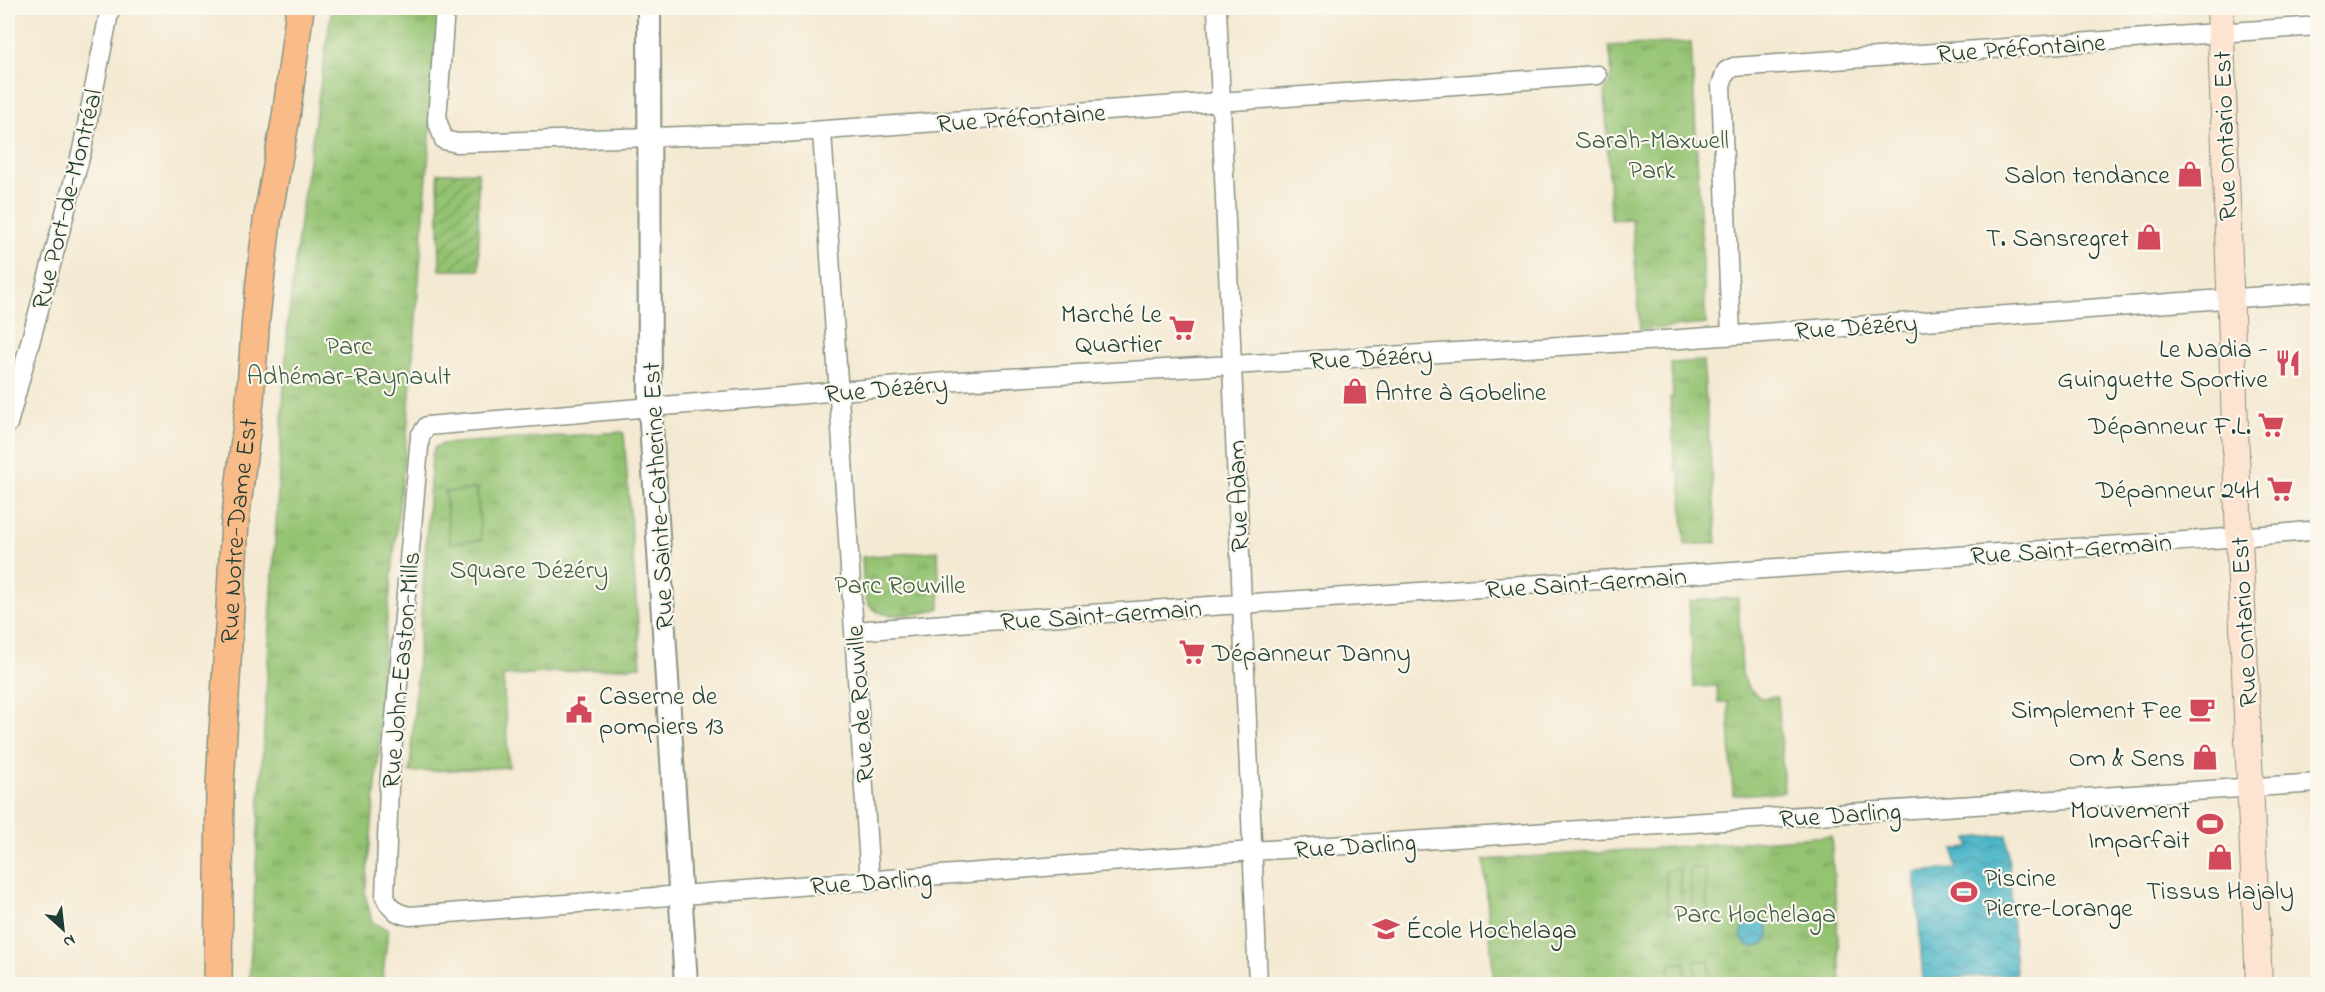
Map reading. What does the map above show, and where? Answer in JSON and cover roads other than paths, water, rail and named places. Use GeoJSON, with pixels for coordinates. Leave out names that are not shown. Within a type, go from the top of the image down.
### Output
{"type":"FeatureCollection","features":[{"type":"Feature","properties":{"kind":"main road","name":"Rue Notre-Dame Est"},"geometry":{"type":"LineString","coordinates":[[218,984],[220,784],[234,522],[250,400],[256,317],[267,221],[286,117],[300,8]]}},
{"type":"Feature","properties":{"kind":"main road","name":"Rue Ontario Est"},"geometry":{"type":"LineString","coordinates":[[2220,8],[2239,538],[2259,984]]}},
{"type":"Feature","properties":{"kind":"street","name":"Rue Port-de-Montréal"},"geometry":{"type":"LineString","coordinates":[[8,424],[81,150],[110,8]]}},
{"type":"Feature","properties":{"kind":"street","name":"Rue Préfontaine"},"geometry":{"type":"LineString","coordinates":[[445,8],[437,120],[444,140],[457,143],[822,131],[1597,75]]}},
{"type":"Feature","properties":{"kind":"street","name":"Rue Sainte-Catherine Est"},"geometry":{"type":"LineString","coordinates":[[649,8],[650,407],[686,984]]}},
{"type":"Feature","properties":{"kind":"street","name":"Rue Adam"},"geometry":{"type":"LineString","coordinates":[[1217,8],[1258,984]]}},
{"type":"Feature","properties":{"kind":"street","name":"Rue Préfontaine"},"geometry":{"type":"LineString","coordinates":[[1731,336],[1721,85],[1726,71],[1744,65],[2220,35],[2318,26]]}},
{"type":"Feature","properties":{"kind":"street","name":"Rue de Rouville"},"geometry":{"type":"LineString","coordinates":[[822,131],[870,882]]}},
{"type":"Feature","properties":{"kind":"street","name":"Rue Dézéry"},"geometry":{"type":"LineString","coordinates":[[425,428],[433,425],[958,381],[1731,336],[2318,292]]}},
{"type":"Feature","properties":{"kind":"street","name":"Rue John-Easton-Mills"},"geometry":{"type":"LineString","coordinates":[[395,911],[389,905],[386,897],[389,786],[420,436],[425,428]]}},
{"type":"Feature","properties":{"kind":"street","name":"Rue Saint-Germain"},"geometry":{"type":"LineString","coordinates":[[855,631],[1739,572],[2159,541],[2239,538],[2318,530]]}},
{"type":"Feature","properties":{"kind":"street","name":"Rue Darling"},"geometry":{"type":"LineString","coordinates":[[395,911],[410,916],[1252,851],[2318,783]]}},
{"type":"Feature","properties":{"kind":"water","name":"Piscine Pierre-Lorange"},"geometry":{"type":"Polygon","coordinates":[[[2007,835],[2016,974],[1923,980],[1915,872],[1956,869],[1954,849],[1969,848],[1968,838],[2007,835]]]}},
{"type":"Feature","properties":{"kind":"water"},"geometry":{"type":"Polygon","coordinates":[[[1755,919],[1765,923],[1769,933],[1765,943],[1755,947],[1745,943],[1741,933],[1745,923],[1755,919]]]}},
{"type":"Feature","properties":{"kind":"place","name":"Salon tendance"},"geometry":{"type":"Point","coordinates":[2190,174]}},
{"type":"Feature","properties":{"kind":"place","name":"T. Sansregret"},"geometry":{"type":"Point","coordinates":[2149,237]}},
{"type":"Feature","properties":{"kind":"place","name":"Marché Le Quartier"},"geometry":{"type":"Point","coordinates":[1182,328]}},
{"type":"Feature","properties":{"kind":"place","name":"Le Nadia - Guinguette Sportive"},"geometry":{"type":"Point","coordinates":[2288,363]}},
{"type":"Feature","properties":{"kind":"place","name":"Antre à Gobeline"},"geometry":{"type":"Point","coordinates":[1355,391]}},
{"type":"Feature","properties":{"kind":"place","name":"Dépanneur F.L."},"geometry":{"type":"Point","coordinates":[2271,425]}},
{"type":"Feature","properties":{"kind":"place","name":"Dépanneur 24H"},"geometry":{"type":"Point","coordinates":[2280,489]}},
{"type":"Feature","properties":{"kind":"place","name":"Dépanneur Danny"},"geometry":{"type":"Point","coordinates":[1192,652]}},
{"type":"Feature","properties":{"kind":"place","name":"Simplement Fee"},"geometry":{"type":"Point","coordinates":[2202,709]}},
{"type":"Feature","properties":{"kind":"place","name":"Caserne de pompiers 13"},"geometry":{"type":"Point","coordinates":[579,710]}},
{"type":"Feature","properties":{"kind":"place","name":"Om & Sens"},"geometry":{"type":"Point","coordinates":[2205,757]}},
{"type":"Feature","properties":{"kind":"place","name":"Mouvement Imparfait"},"geometry":{"type":"Point","coordinates":[2210,824]}},
{"type":"Feature","properties":{"kind":"place","name":"Tissus Hajaly"},"geometry":{"type":"Point","coordinates":[2220,857]}},
{"type":"Feature","properties":{"kind":"place","name":"Piscine Pierre-Lorange"},"geometry":{"type":"Point","coordinates":[1964,892]}},
{"type":"Feature","properties":{"kind":"place","name":"École Hochelaga"},"geometry":{"type":"Point","coordinates":[1386,929]}},
{"type":"Feature","properties":{"kind":"park label","name":"Sarah-Maxwell Park"},"geometry":{"type":"Point","coordinates":[1652,154]}},
{"type":"Feature","properties":{"kind":"park label","name":"Parc Adhémar-Raynault"},"geometry":{"type":"Point","coordinates":[349,360]}},
{"type":"Feature","properties":{"kind":"park label","name":"Square Dézéry"},"geometry":{"type":"Point","coordinates":[529,569]}},
{"type":"Feature","properties":{"kind":"park label","name":"Parc Rouville"},"geometry":{"type":"Point","coordinates":[900,584]}},
{"type":"Feature","properties":{"kind":"park label","name":"Parc Hochelaga"},"geometry":{"type":"Point","coordinates":[1755,913]}}]}
